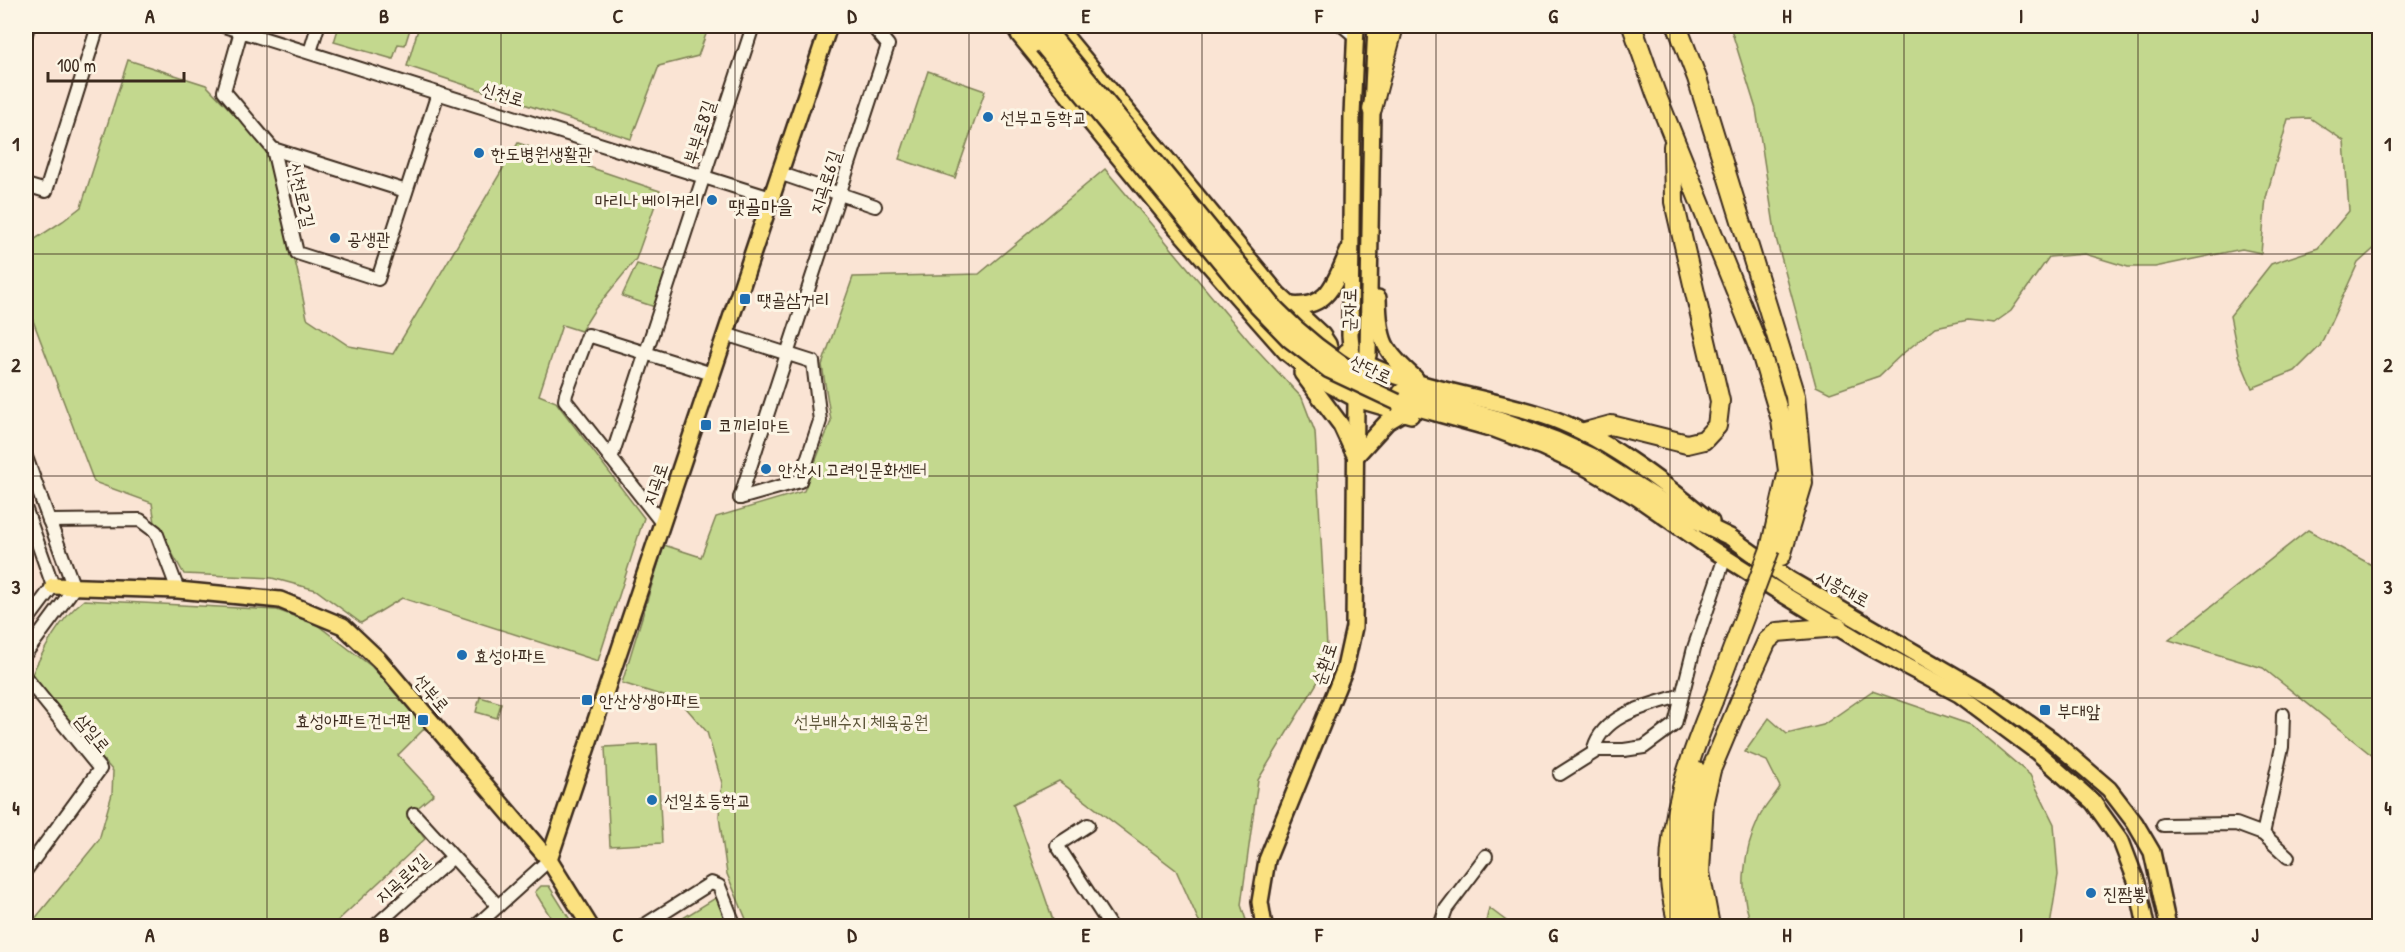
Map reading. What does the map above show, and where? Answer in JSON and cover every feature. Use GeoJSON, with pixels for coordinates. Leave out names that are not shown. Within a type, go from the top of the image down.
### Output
{"type":"FeatureCollection","features":[{"type":"Feature","properties":{"kind":"highway"},"geometry":{"type":"LineString","coordinates":[[1372,109],[1394,26]]}},
{"type":"Feature","properties":{"kind":"highway"},"geometry":{"type":"LineString","coordinates":[[1632,26],[1673,135],[1761,353],[1781,420],[1788,471],[1775,552]]}},
{"type":"Feature","properties":{"kind":"highway"},"geometry":{"type":"LineString","coordinates":[[1677,26],[1697,78],[1795,396],[1803,483],[1718,704],[1699,766],[1685,837],[1685,883],[1696,927]]}},
{"type":"Feature","properties":{"kind":"highway"},"geometry":{"type":"LineString","coordinates":[[1586,432],[1611,425],[1687,444],[1704,440],[1717,426],[1720,401],[1674,202],[1673,135]]}},
{"type":"Feature","properties":{"kind":"highway"},"geometry":{"type":"LineString","coordinates":[[1710,927],[1700,872],[1704,801],[1711,770],[1743,694],[1767,641],[1777,632],[1838,627]]}},
{"type":"Feature","properties":{"kind":"highway"},"geometry":{"type":"LineString","coordinates":[[1678,927],[1670,882],[1671,835],[1679,794],[1695,745],[1718,704]]}},
{"type":"Feature","properties":{"kind":"main road","name":"지곡로"},"geometry":{"type":"LineString","coordinates":[[549,860],[829,26]]}},
{"type":"Feature","properties":{"kind":"main road"},"geometry":{"type":"LineString","coordinates":[[1014,26],[1174,225],[1283,350],[1341,425],[1356,456],[1387,422],[1401,402]]}},
{"type":"Feature","properties":{"kind":"main road"},"geometry":{"type":"LineString","coordinates":[[1026,26],[1052,36]]}},
{"type":"Feature","properties":{"kind":"main road"},"geometry":{"type":"LineString","coordinates":[[1044,26],[1162,156],[1289,305],[1322,335],[1352,356],[1417,381],[1542,415],[1586,432],[1680,496],[1730,537]]}},
{"type":"Feature","properties":{"kind":"main road","name":"군자로"},"geometry":{"type":"LineString","coordinates":[[1356,399],[1366,362],[1376,26]]}},
{"type":"Feature","properties":{"kind":"main road","name":"군자로"},"geometry":{"type":"LineString","coordinates":[[1351,29],[1351,319],[1356,399]]}},
{"type":"Feature","properties":{"kind":"main road","name":"산단로"},"geometry":{"type":"LineString","coordinates":[[1052,36],[1276,309],[1296,330],[1332,365],[1372,382],[1401,402]]}},
{"type":"Feature","properties":{"kind":"main road"},"geometry":{"type":"LineString","coordinates":[[1370,234],[1378,272],[1379,327],[1386,349],[1417,381]]}},
{"type":"Feature","properties":{"kind":"main road"},"geometry":{"type":"LineString","coordinates":[[1289,305],[1311,305],[1323,298],[1337,279],[1352,244]]}},
{"type":"Feature","properties":{"kind":"main road"},"geometry":{"type":"LineString","coordinates":[[1351,319],[1354,325],[1360,328],[1365,326],[1368,320]]}},
{"type":"Feature","properties":{"kind":"main road"},"geometry":{"type":"LineString","coordinates":[[1300,363],[1316,368],[1328,359],[1328,344],[1322,335]]}},
{"type":"Feature","properties":{"kind":"main road"},"geometry":{"type":"LineString","coordinates":[[1283,350],[1321,380],[1356,399],[1401,402],[1440,425],[1497,439],[1563,466],[1682,537],[1707,546]]}},
{"type":"Feature","properties":{"kind":"main road"},"geometry":{"type":"LineString","coordinates":[[1401,402],[1398,409],[1393,402],[1397,386],[1404,381],[1417,381]]}},
{"type":"Feature","properties":{"kind":"main road","name":"순환로"},"geometry":{"type":"LineString","coordinates":[[1264,927],[1260,902],[1267,860],[1345,668],[1354,627],[1356,399]]}},
{"type":"Feature","properties":{"kind":"main road","name":"시흥대로"},"geometry":{"type":"LineString","coordinates":[[1401,402],[1499,419],[1556,440],[1599,462],[1680,520],[1707,546],[1838,627],[1959,694],[2037,752],[2093,802],[2121,841],[2137,883],[2146,927]]}},
{"type":"Feature","properties":{"kind":"main road","name":"시흥대로"},"geometry":{"type":"LineString","coordinates":[[1680,520],[1730,537],[1790,580],[1993,698],[2052,740],[2109,789],[2135,823],[2152,852],[2168,927]]}},
{"type":"Feature","properties":{"kind":"main road","name":"선부로"},"geometry":{"type":"LineString","coordinates":[[53,586],[178,590],[280,600],[343,626],[379,660],[549,860],[590,927]]}},
{"type":"Feature","properties":{"kind":"street"},"geometry":{"type":"LineString","coordinates":[[26,34],[28,26]]}},
{"type":"Feature","properties":{"kind":"street"},"geometry":{"type":"LineString","coordinates":[[26,185],[46,191],[98,26]]}},
{"type":"Feature","properties":{"kind":"street","name":"신천로"},"geometry":{"type":"LineString","coordinates":[[224,26],[771,198]]}},
{"type":"Feature","properties":{"kind":"street"},"geometry":{"type":"LineString","coordinates":[[310,52],[318,26]]}},
{"type":"Feature","properties":{"kind":"street","name":"부부로8길"},"geometry":{"type":"LineString","coordinates":[[611,459],[753,26]]}},
{"type":"Feature","properties":{"kind":"street","name":"지곡로6길"},"geometry":{"type":"LineString","coordinates":[[787,354],[813,362],[820,422],[800,481],[740,498],[787,354],[840,194],[888,45],[872,26]]}},
{"type":"Feature","properties":{"kind":"street","name":"신천로2길"},"geometry":{"type":"LineString","coordinates":[[241,31],[224,91],[273,149],[297,253],[368,276],[378,279],[438,93]]}},
{"type":"Feature","properties":{"kind":"street","name":"신천로2길"},"geometry":{"type":"LineString","coordinates":[[273,149],[406,191]]}},
{"type":"Feature","properties":{"kind":"street"},"geometry":{"type":"LineString","coordinates":[[779,173],[875,206]]}},
{"type":"Feature","properties":{"kind":"street"},"geometry":{"type":"LineString","coordinates":[[662,523],[566,400],[588,334],[712,374]]}},
{"type":"Feature","properties":{"kind":"street"},"geometry":{"type":"LineString","coordinates":[[726,334],[787,354]]}},
{"type":"Feature","properties":{"kind":"street"},"geometry":{"type":"LineString","coordinates":[[26,457],[74,588],[26,653]]}},
{"type":"Feature","properties":{"kind":"street"},"geometry":{"type":"LineString","coordinates":[[26,510],[53,586],[26,622]]}},
{"type":"Feature","properties":{"kind":"street"},"geometry":{"type":"LineString","coordinates":[[49,521],[140,520],[156,532],[178,590]]}},
{"type":"Feature","properties":{"kind":"street"},"geometry":{"type":"LineString","coordinates":[[1560,774],[1598,750],[1644,747],[1675,724],[1725,557]]}},
{"type":"Feature","properties":{"kind":"street","name":"삼일로"},"geometry":{"type":"LineString","coordinates":[[26,678],[100,769],[26,870]]}},
{"type":"Feature","properties":{"kind":"street"},"geometry":{"type":"LineString","coordinates":[[1594,748],[1598,736],[1620,718],[1642,706],[1682,695]]}},
{"type":"Feature","properties":{"kind":"street"},"geometry":{"type":"LineString","coordinates":[[2263,834],[2282,747],[2283,714]]}},
{"type":"Feature","properties":{"kind":"street","name":"지곡로4길"},"geometry":{"type":"LineString","coordinates":[[414,814],[498,906]]}},
{"type":"Feature","properties":{"kind":"street"},"geometry":{"type":"LineString","coordinates":[[2163,825],[2236,824],[2263,834],[2288,857]]}},
{"type":"Feature","properties":{"kind":"street"},"geometry":{"type":"LineString","coordinates":[[1088,825],[1057,845],[1110,927]]}},
{"type":"Feature","properties":{"kind":"street","name":"지곡로4길"},"geometry":{"type":"LineString","coordinates":[[375,927],[453,856]]}},
{"type":"Feature","properties":{"kind":"street"},"geometry":{"type":"LineString","coordinates":[[1440,927],[1446,909],[1486,856]]}},
{"type":"Feature","properties":{"kind":"street","name":"지곡로"},"geometry":{"type":"LineString","coordinates":[[476,927],[549,860]]}},
{"type":"Feature","properties":{"kind":"street"},"geometry":{"type":"LineString","coordinates":[[644,927],[711,883],[719,886],[735,927]]}},
{"type":"Feature","properties":{"kind":"green space"},"geometry":{"type":"Polygon","coordinates":[[[339,26],[411,26],[405,45],[398,44],[393,59],[334,42],[339,26]]]}},
{"type":"Feature","properties":{"kind":"green space"},"geometry":{"type":"Polygon","coordinates":[[[419,26],[709,26],[698,56],[659,66],[631,139],[407,66],[419,26]]]}},
{"type":"Feature","properties":{"kind":"green space"},"geometry":{"type":"Polygon","coordinates":[[[1730,26],[2379,26],[2379,244],[2358,263],[2320,346],[2295,371],[2252,388],[2238,355],[2230,316],[2271,264],[2318,248],[2349,211],[2344,141],[2310,118],[2288,119],[2266,198],[2261,253],[2242,249],[2155,267],[2128,267],[2085,254],[2049,257],[2011,311],[1994,323],[1968,320],[1936,327],[1879,376],[1830,393],[1816,386],[1776,238],[1756,109],[1730,26]]]}},
{"type":"Feature","properties":{"kind":"green space"},"geometry":{"type":"Polygon","coordinates":[[[128,60],[206,85],[267,148],[307,318],[349,346],[393,354],[518,143],[660,191],[636,259],[595,309],[581,331],[562,325],[539,395],[556,402],[644,518],[598,661],[402,598],[361,623],[316,590],[272,578],[184,574],[155,523],[152,503],[94,482],[26,302],[26,245],[81,207],[128,60]]]}},
{"type":"Feature","properties":{"kind":"green space"},"geometry":{"type":"Polygon","coordinates":[[[928,71],[985,91],[955,178],[899,159],[928,71]]]}},
{"type":"Feature","properties":{"kind":"green space","name":"선부배수지 체육공원"},"geometry":{"type":"Polygon","coordinates":[[[1105,169],[1249,341],[1302,398],[1315,432],[1328,665],[1258,780],[1241,905],[1248,926],[1201,926],[1176,870],[1059,781],[1013,804],[1055,926],[749,926],[727,874],[719,816],[722,783],[707,732],[680,701],[622,683],[664,545],[701,557],[716,517],[804,491],[831,421],[822,365],[853,277],[979,274],[1105,169]]]}},
{"type":"Feature","properties":{"kind":"green space"},"geometry":{"type":"Polygon","coordinates":[[[637,264],[666,273],[655,307],[622,296],[637,264]]]}},
{"type":"Feature","properties":{"kind":"green space"},"geometry":{"type":"Polygon","coordinates":[[[2308,530],[2379,569],[2379,761],[2263,668],[2169,640],[2308,530]]]}},
{"type":"Feature","properties":{"kind":"green space"},"geometry":{"type":"Polygon","coordinates":[[[84,600],[277,610],[316,624],[371,666],[427,726],[398,755],[434,794],[408,816],[425,839],[332,926],[29,926],[99,840],[112,794],[113,771],[31,676],[60,625],[84,600]]]}},
{"type":"Feature","properties":{"kind":"green space"},"geometry":{"type":"Polygon","coordinates":[[[1872,691],[1971,725],[2030,775],[2054,824],[2058,875],[2050,926],[1753,926],[1745,900],[1746,858],[1759,818],[1780,787],[1767,761],[1745,752],[1769,718],[1787,734],[1823,725],[1872,691]]]}},
{"type":"Feature","properties":{"kind":"green space"},"geometry":{"type":"Polygon","coordinates":[[[480,697],[501,703],[497,718],[476,712],[480,697]]]}},
{"type":"Feature","properties":{"kind":"green space"},"geometry":{"type":"Polygon","coordinates":[[[657,744],[662,843],[610,846],[605,747],[657,744]]]}},
{"type":"Feature","properties":{"kind":"green space"},"geometry":{"type":"Polygon","coordinates":[[[541,886],[549,886],[574,926],[556,926],[535,892],[541,886]]]}},
{"type":"Feature","properties":{"kind":"green space"},"geometry":{"type":"Polygon","coordinates":[[[717,897],[728,926],[670,926],[717,897]]]}},
{"type":"Feature","properties":{"kind":"green space"},"geometry":{"type":"Polygon","coordinates":[[[1489,908],[1513,926],[1485,926],[1489,908]]]}},
{"type":"Feature","properties":{"kind":"place","name":"선부고등학교"},"geometry":{"type":"Point","coordinates":[988,117]}},
{"type":"Feature","properties":{"kind":"place","name":"한도병원생활관"},"geometry":{"type":"Point","coordinates":[479,153]}},
{"type":"Feature","properties":{"kind":"place","name":"마리나 베이커리"},"geometry":{"type":"Point","coordinates":[712,200]}},
{"type":"Feature","properties":{"kind":"place","name":"공생관"},"geometry":{"type":"Point","coordinates":[335,238]}},
{"type":"Feature","properties":{"kind":"place","name":"땟골삼거리"},"geometry":{"type":"Point","coordinates":[745,299]}},
{"type":"Feature","properties":{"kind":"place","name":"코끼리마트"},"geometry":{"type":"Point","coordinates":[706,425]}},
{"type":"Feature","properties":{"kind":"place","name":"안산시 고려인문화센터"},"geometry":{"type":"Point","coordinates":[766,469]}},
{"type":"Feature","properties":{"kind":"place","name":"효성아파트"},"geometry":{"type":"Point","coordinates":[462,655]}},
{"type":"Feature","properties":{"kind":"place","name":"안산상생아파트"},"geometry":{"type":"Point","coordinates":[587,700]}},
{"type":"Feature","properties":{"kind":"place","name":"부대앞"},"geometry":{"type":"Point","coordinates":[2045,710]}},
{"type":"Feature","properties":{"kind":"place","name":"효성아파트건너편"},"geometry":{"type":"Point","coordinates":[423,720]}},
{"type":"Feature","properties":{"kind":"place","name":"선일초등학교"},"geometry":{"type":"Point","coordinates":[652,800]}},
{"type":"Feature","properties":{"kind":"place","name":"진짬뽕"},"geometry":{"type":"Point","coordinates":[2091,893]}},
{"type":"Feature","properties":{"kind":"district","name":"땟골마을"},"geometry":{"type":"Point","coordinates":[761,205]}}]}
